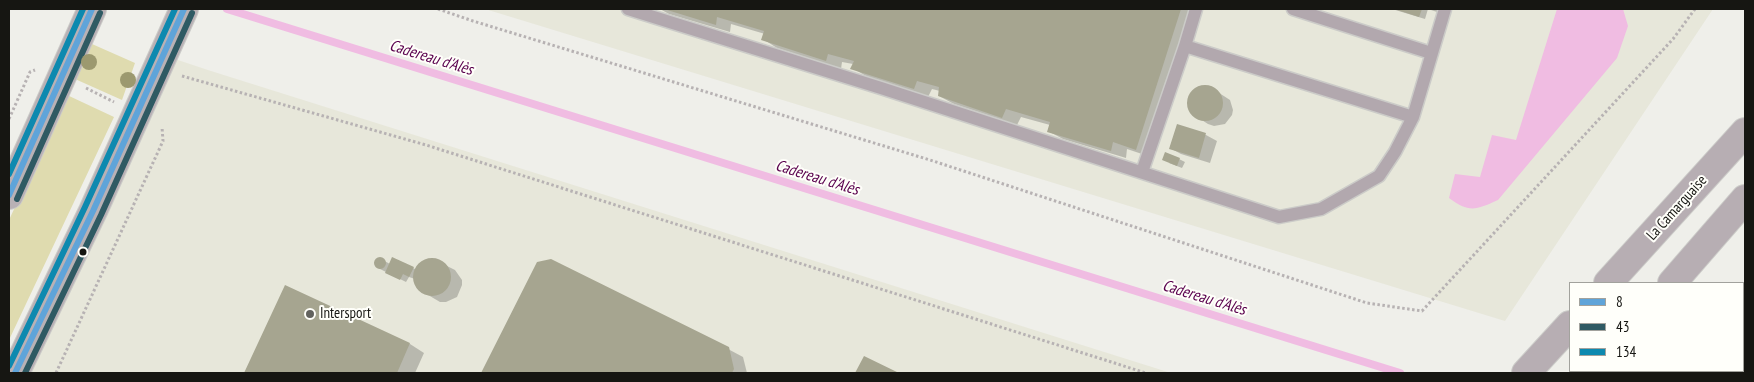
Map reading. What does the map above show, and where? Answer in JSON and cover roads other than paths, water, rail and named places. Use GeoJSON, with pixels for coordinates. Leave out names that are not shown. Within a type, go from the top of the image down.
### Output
{"type":"FeatureCollection","features":[{"type":"Feature","properties":{"kind":"highway","name":"La Camarguaise"},"geometry":{"type":"LineString","coordinates":[[1609,282],[1745,132]]}},
{"type":"Feature","properties":{"kind":"highway"},"geometry":{"type":"LineString","coordinates":[[1673,282],[1745,199]]}},
{"type":"Feature","properties":{"kind":"highway"},"geometry":{"type":"LineString","coordinates":[[1532,367],[1569,326]]}},
{"type":"Feature","properties":{"kind":"main road"},"geometry":{"type":"LineString","coordinates":[[15,373],[94,211],[149,117],[170,62],[184,9]]}},
{"type":"Feature","properties":{"kind":"main road"},"geometry":{"type":"LineString","coordinates":[[9,195],[88,17]]}},
{"type":"Feature","properties":{"kind":"lane"},"geometry":{"type":"LineString","coordinates":[[628,9],[1279,217],[1321,209],[1379,176],[1395,152],[1412,117],[1445,9]]}},
{"type":"Feature","properties":{"kind":"lane"},"geometry":{"type":"LineString","coordinates":[[1142,172],[1196,9]]}},
{"type":"Feature","properties":{"kind":"lane"},"geometry":{"type":"LineString","coordinates":[[1293,9],[1431,53]]}},
{"type":"Feature","properties":{"kind":"lane"},"geometry":{"type":"LineString","coordinates":[[1184,46],[1412,117]]}},
{"type":"Feature","properties":{"kind":"waterway","name":"Cadereau d'Alès"},"geometry":{"type":"LineString","coordinates":[[227,9],[1400,373]]}},
{"type":"Feature","properties":{"kind":"place","name":"Intersport"},"geometry":{"type":"Point","coordinates":[310,314]}}]}
